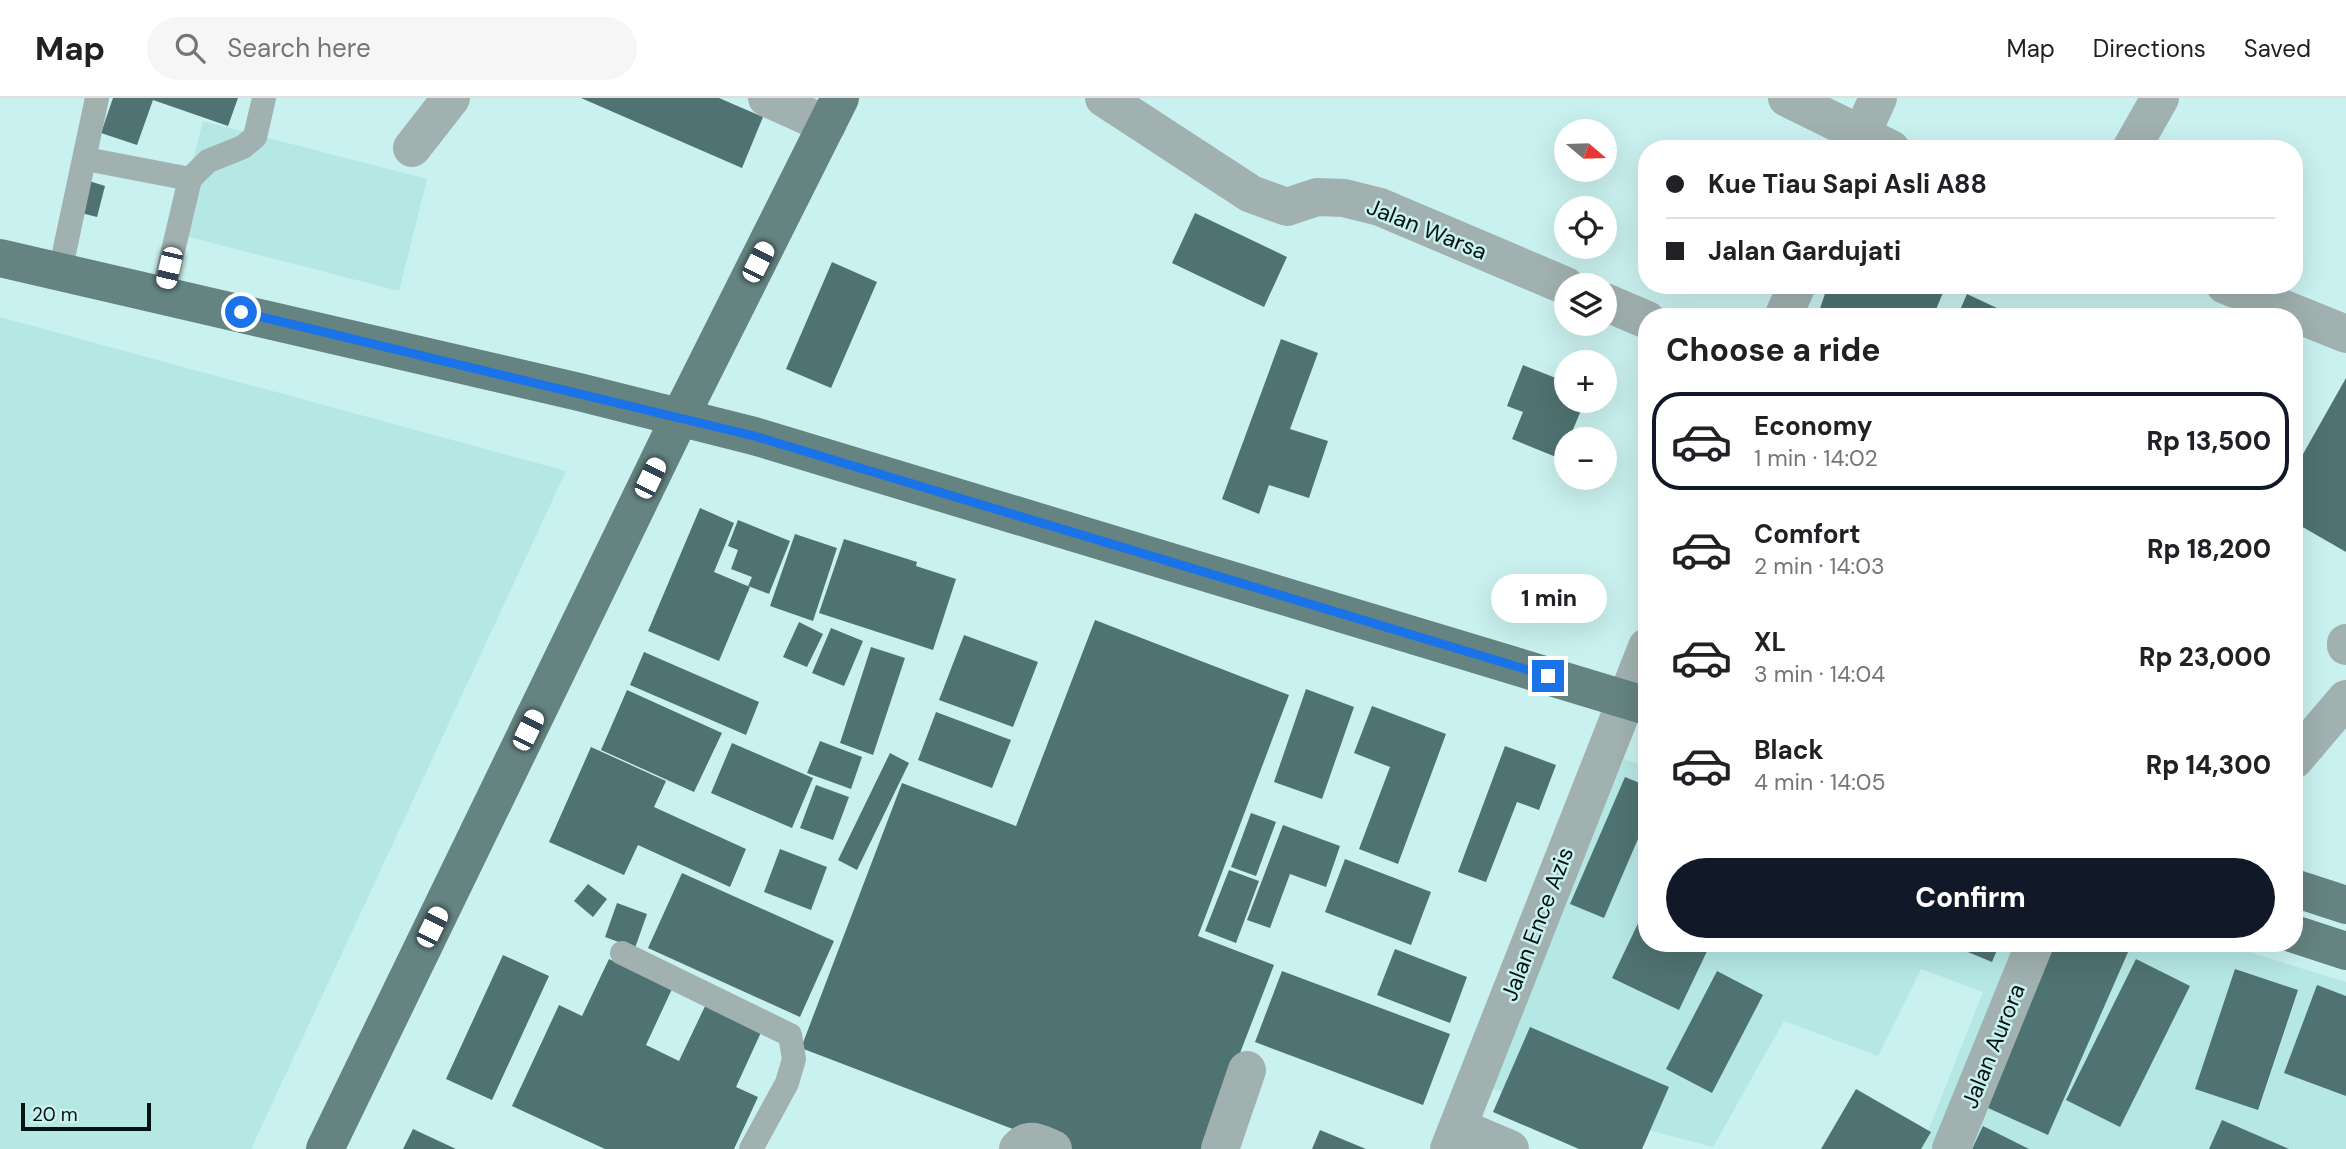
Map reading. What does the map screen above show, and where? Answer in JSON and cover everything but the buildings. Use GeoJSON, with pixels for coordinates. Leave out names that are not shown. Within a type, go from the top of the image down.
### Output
{"type":"FeatureCollection","features":[{"type":"Feature","properties":{"kind":"main road"},"geometry":{"type":"LineString","coordinates":[[325,1149],[680,416],[834,111]]}},
{"type":"Feature","properties":{"kind":"main road"},"geometry":{"type":"LineString","coordinates":[[0,258],[163,293],[680,416],[1637,703]]}},
{"type":"Feature","properties":{"kind":"main road"},"geometry":{"type":"LineString","coordinates":[[2303,891],[2346,905]]}},
{"type":"Feature","properties":{"kind":"main road"},"geometry":{"type":"LineString","coordinates":[[2303,937],[2346,951]]}},
{"type":"Feature","properties":{"kind":"street"},"geometry":{"type":"LineString","coordinates":[[412,148],[451,98]]}},
{"type":"Feature","properties":{"kind":"street"},"geometry":{"type":"LineString","coordinates":[[766,98],[834,111]]}},
{"type":"Feature","properties":{"kind":"street","name":"Jalan Warsa"},"geometry":{"type":"LineString","coordinates":[[1104,98],[1251,194],[1287,207],[1317,197],[1344,198],[1380,207],[1554,281]]}},
{"type":"Feature","properties":{"kind":"street"},"geometry":{"type":"LineString","coordinates":[[1787,98],[1860,140]]}},
{"type":"Feature","properties":{"kind":"street"},"geometry":{"type":"LineString","coordinates":[[1870,140],[1878,98]]}},
{"type":"Feature","properties":{"kind":"street"},"geometry":{"type":"LineString","coordinates":[[2136,140],[2160,98]]}},
{"type":"Feature","properties":{"kind":"street"},"geometry":{"type":"LineString","coordinates":[[2247,294],[2282,308]]}},
{"type":"Feature","properties":{"kind":"street"},"geometry":{"type":"LineString","coordinates":[[1617,307],[1638,316]]}},
{"type":"Feature","properties":{"kind":"street"},"geometry":{"type":"LineString","coordinates":[[2303,317],[2346,334]]}},
{"type":"Feature","properties":{"kind":"street"},"geometry":{"type":"LineString","coordinates":[[2303,749],[2346,699]]}},
{"type":"Feature","properties":{"kind":"street","name":"Jalan Ence Azis"},"geometry":{"type":"LineString","coordinates":[[1453,1138],[1637,703]]}},
{"type":"Feature","properties":{"kind":"street","name":"Jalan Aurora"},"geometry":{"type":"LineString","coordinates":[[1951,1149],[2031,952]]}},
{"type":"Feature","properties":{"kind":"street"},"geometry":{"type":"LineString","coordinates":[[1220,1149],[1247,1070]]}},
{"type":"Feature","properties":{"kind":"street"},"geometry":{"type":"LineString","coordinates":[[1453,1138],[1510,1149]]}},
{"type":"Feature","properties":{"kind":"street"},"geometry":{"type":"LineString","coordinates":[[1018,1149],[1025,1142],[1033,1141],[1053,1149]]}},
{"type":"Feature","properties":{"kind":"lane"},"geometry":{"type":"LineString","coordinates":[[60,271],[86,159],[96,98]]}},
{"type":"Feature","properties":{"kind":"lane"},"geometry":{"type":"LineString","coordinates":[[163,293],[190,179],[208,161],[243,147],[255,137],[264,98]]}},
{"type":"Feature","properties":{"kind":"lane"},"geometry":{"type":"LineString","coordinates":[[86,159],[190,179]]}},
{"type":"Feature","properties":{"kind":"lane"},"geometry":{"type":"LineString","coordinates":[[622,953],[790,1035],[794,1059],[787,1083],[751,1149]]}},
{"type":"Feature","properties":{"kind":"shaded area"},"geometry":{"type":"Polygon","coordinates":[[[203,121],[427,179],[399,291],[174,233],[203,121]]]}},
{"type":"Feature","properties":{"kind":"shaded area"},"geometry":{"type":"Polygon","coordinates":[[[0,317],[566,471],[251,1149],[0,1149],[0,317]]]}},
{"type":"Feature","properties":{"kind":"shaded area"},"geometry":{"type":"Polygon","coordinates":[[[1624,759],[1638,763],[1638,952],[2249,952],[2346,982],[2346,1149],[1921,1149],[1983,992],[1921,969],[1878,1056],[1784,1021],[1713,1147],[1485,1087],[1624,759]]]}},
{"type":"Feature","properties":{"kind":"route"},"geometry":{"type":"LineString","coordinates":[[241,312],[754,436],[1548,676]]}}]}
